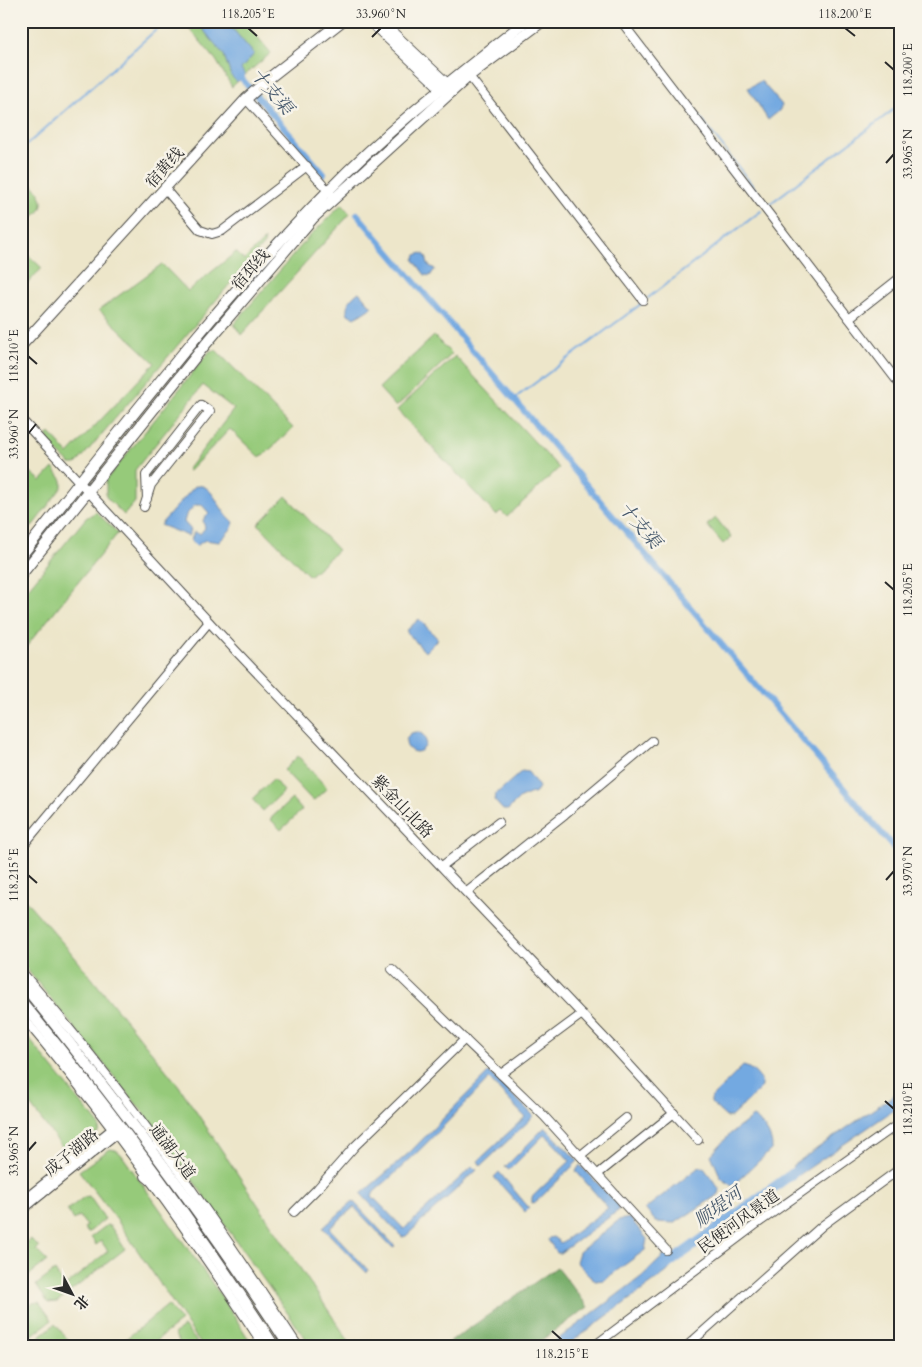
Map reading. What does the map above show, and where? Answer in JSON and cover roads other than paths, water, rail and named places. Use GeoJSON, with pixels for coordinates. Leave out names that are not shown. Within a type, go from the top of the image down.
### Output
{"type":"FeatureCollection","features":[{"type":"Feature","properties":{"kind":"main road","name":"宿黄线"},"geometry":{"type":"LineString","coordinates":[[21,346],[247,98],[342,21]]}},
{"type":"Feature","properties":{"kind":"main road"},"geometry":{"type":"LineString","coordinates":[[370,21],[443,86]]}},
{"type":"Feature","properties":{"kind":"main road"},"geometry":{"type":"LineString","coordinates":[[380,21],[443,86]]}},
{"type":"Feature","properties":{"kind":"main road","name":"宿邳线"},"geometry":{"type":"LineString","coordinates":[[21,556],[216,316],[332,194],[443,86],[526,21]]}},
{"type":"Feature","properties":{"kind":"main road","name":"宿邳线"},"geometry":{"type":"LineString","coordinates":[[21,575],[205,344],[314,218],[332,194],[469,76],[543,21]]}},
{"type":"Feature","properties":{"kind":"main road","name":"通湖大道"},"geometry":{"type":"LineString","coordinates":[[21,982],[155,1151],[289,1346]]}},
{"type":"Feature","properties":{"kind":"main road","name":"通湖大道"},"geometry":{"type":"LineString","coordinates":[[21,1002],[73,1065],[171,1196],[232,1282],[274,1346]]}},
{"type":"Feature","properties":{"kind":"main road"},"geometry":{"type":"LineString","coordinates":[[73,1065],[83,1091]]}},
{"type":"Feature","properties":{"kind":"main road"},"geometry":{"type":"LineString","coordinates":[[146,1176],[171,1196]]}},
{"type":"Feature","properties":{"kind":"street"},"geometry":{"type":"LineString","coordinates":[[621,21],[851,317],[901,386]]}},
{"type":"Feature","properties":{"kind":"street"},"geometry":{"type":"LineString","coordinates":[[469,76],[643,300]]}},
{"type":"Feature","properties":{"kind":"street"},"geometry":{"type":"LineString","coordinates":[[247,98],[332,194]]}},
{"type":"Feature","properties":{"kind":"street"},"geometry":{"type":"LineString","coordinates":[[164,189],[200,230],[212,234],[222,231],[307,166]]}},
{"type":"Feature","properties":{"kind":"street"},"geometry":{"type":"LineString","coordinates":[[851,317],[901,277]]}},
{"type":"Feature","properties":{"kind":"street"},"geometry":{"type":"LineString","coordinates":[[144,507],[147,499],[152,485],[210,411],[202,405],[146,475],[147,499]]}},
{"type":"Feature","properties":{"kind":"street","name":"紫金山北路"},"geometry":{"type":"LineString","coordinates":[[21,419],[89,490],[209,622],[467,892],[698,1140]]}},
{"type":"Feature","properties":{"kind":"street"},"geometry":{"type":"LineString","coordinates":[[21,848],[209,622]]}},
{"type":"Feature","properties":{"kind":"street"},"geometry":{"type":"LineString","coordinates":[[467,892],[508,861],[652,741]]}},
{"type":"Feature","properties":{"kind":"street"},"geometry":{"type":"LineString","coordinates":[[442,866],[499,822]]}},
{"type":"Feature","properties":{"kind":"street"},"geometry":{"type":"LineString","coordinates":[[392,969],[501,1074],[581,1155],[666,1250]]}},
{"type":"Feature","properties":{"kind":"street"},"geometry":{"type":"LineString","coordinates":[[21,971],[152,1135],[218,1226],[298,1346]]}},
{"type":"Feature","properties":{"kind":"street"},"geometry":{"type":"LineString","coordinates":[[501,1074],[582,1014]]}},
{"type":"Feature","properties":{"kind":"street"},"geometry":{"type":"LineString","coordinates":[[21,1015],[114,1131],[264,1346]]}},
{"type":"Feature","properties":{"kind":"street"},"geometry":{"type":"LineString","coordinates":[[294,1212],[355,1146],[465,1039]]}},
{"type":"Feature","properties":{"kind":"street"},"geometry":{"type":"LineString","coordinates":[[598,1174],[674,1113]]}},
{"type":"Feature","properties":{"kind":"street"},"geometry":{"type":"LineString","coordinates":[[581,1155],[626,1118]]}},
{"type":"Feature","properties":{"kind":"street","name":"民便河风景道"},"geometry":{"type":"LineString","coordinates":[[594,1346],[754,1226],[901,1122]]}},
{"type":"Feature","properties":{"kind":"street","name":"成子湖路"},"geometry":{"type":"LineString","coordinates":[[21,1202],[114,1131]]}},
{"type":"Feature","properties":{"kind":"street","name":"成子湖路"},"geometry":{"type":"LineString","coordinates":[[21,1210],[114,1131]]}},
{"type":"Feature","properties":{"kind":"street"},"geometry":{"type":"LineString","coordinates":[[687,1346],[823,1225],[901,1168]]}},
{"type":"Feature","properties":{"kind":"water"},"geometry":{"type":"Polygon","coordinates":[[[196,21],[226,21],[254,54],[241,69],[245,75],[237,82],[231,76],[224,55],[196,21]]]}},
{"type":"Feature","properties":{"kind":"water"},"geometry":{"type":"Polygon","coordinates":[[[761,81],[782,105],[779,111],[768,120],[748,88],[761,81]]]}},
{"type":"Feature","properties":{"kind":"water"},"geometry":{"type":"Polygon","coordinates":[[[422,253],[426,256],[428,265],[435,269],[430,276],[425,275],[414,260],[416,255],[422,253]]]}},
{"type":"Feature","properties":{"kind":"water"},"geometry":{"type":"Polygon","coordinates":[[[359,292],[372,307],[355,318],[348,314],[347,307],[351,299],[359,292]]]}},
{"type":"Feature","properties":{"kind":"water"},"geometry":{"type":"Polygon","coordinates":[[[195,486],[206,488],[234,522],[232,528],[219,542],[205,540],[196,546],[191,540],[194,532],[200,534],[205,528],[203,520],[209,513],[202,505],[195,505],[186,515],[184,522],[191,530],[188,536],[160,525],[195,486]]]}},
{"type":"Feature","properties":{"kind":"water"},"geometry":{"type":"Polygon","coordinates":[[[419,619],[438,639],[425,652],[406,631],[419,619]]]}},
{"type":"Feature","properties":{"kind":"water"},"geometry":{"type":"Polygon","coordinates":[[[416,732],[423,735],[426,742],[423,749],[416,752],[409,749],[406,742],[409,735],[416,732]]]}},
{"type":"Feature","properties":{"kind":"water"},"geometry":{"type":"Polygon","coordinates":[[[522,771],[528,772],[539,787],[535,794],[532,793],[520,798],[508,810],[503,810],[494,800],[495,795],[522,771]]]}},
{"type":"Feature","properties":{"kind":"water"},"geometry":{"type":"Polygon","coordinates":[[[743,1066],[756,1074],[761,1080],[762,1087],[731,1117],[726,1117],[711,1103],[711,1098],[743,1066]]]}},
{"type":"Feature","properties":{"kind":"water"},"geometry":{"type":"Polygon","coordinates":[[[489,1072],[534,1116],[481,1166],[478,1161],[525,1117],[489,1079],[418,1151],[374,1192],[372,1196],[404,1229],[472,1167],[477,1170],[406,1236],[402,1237],[361,1194],[409,1153],[489,1072]]]}},
{"type":"Feature","properties":{"kind":"water"},"geometry":{"type":"Polygon","coordinates":[[[901,1090],[901,1105],[799,1175],[792,1166],[901,1090]]]}},
{"type":"Feature","properties":{"kind":"water"},"geometry":{"type":"Polygon","coordinates":[[[753,1117],[767,1131],[772,1149],[732,1186],[721,1178],[711,1155],[730,1134],[753,1117]]]}},
{"type":"Feature","properties":{"kind":"water"},"geometry":{"type":"Polygon","coordinates":[[[545,1127],[578,1161],[536,1202],[532,1203],[532,1197],[570,1161],[545,1134],[509,1170],[505,1167],[545,1127]]]}},
{"type":"Feature","properties":{"kind":"water"},"geometry":{"type":"Polygon","coordinates":[[[580,1165],[619,1206],[619,1210],[560,1253],[557,1253],[548,1240],[549,1238],[553,1237],[561,1243],[608,1208],[576,1171],[580,1165]]]}},
{"type":"Feature","properties":{"kind":"water"},"geometry":{"type":"Polygon","coordinates":[[[699,1167],[704,1168],[720,1190],[719,1194],[675,1223],[656,1222],[645,1209],[699,1167]]]}},
{"type":"Feature","properties":{"kind":"water"},"geometry":{"type":"Polygon","coordinates":[[[499,1172],[529,1208],[525,1212],[494,1177],[499,1172]]]}},
{"type":"Feature","properties":{"kind":"water"},"geometry":{"type":"Polygon","coordinates":[[[353,1201],[395,1246],[393,1248],[354,1207],[331,1227],[330,1229],[368,1270],[367,1273],[323,1228],[353,1201]]]}},
{"type":"Feature","properties":{"kind":"water"},"geometry":{"type":"Polygon","coordinates":[[[630,1218],[647,1239],[645,1250],[604,1280],[595,1281],[576,1262],[579,1252],[619,1220],[630,1218]]]}},
{"type":"Feature","properties":{"kind":"water"},"geometry":{"type":"Polygon","coordinates":[[[666,1254],[674,1263],[667,1272],[566,1346],[549,1346],[641,1277],[666,1254]]]}},
{"type":"Feature","properties":{"kind":"waterway"},"geometry":{"type":"LineString","coordinates":[[22,149],[166,21]]}},
{"type":"Feature","properties":{"kind":"waterway"},"geometry":{"type":"LineString","coordinates":[[626,21],[759,194]]}},
{"type":"Feature","properties":{"kind":"waterway","name":"十支渠"},"geometry":{"type":"LineString","coordinates":[[237,73],[324,174]]}},
{"type":"Feature","properties":{"kind":"waterway"},"geometry":{"type":"LineString","coordinates":[[767,206],[901,104]]}},
{"type":"Feature","properties":{"kind":"waterway"},"geometry":{"type":"LineString","coordinates":[[648,298],[761,211]]}},
{"type":"Feature","properties":{"kind":"waterway","name":"十支渠"},"geometry":{"type":"LineString","coordinates":[[357,214],[901,856]]}},
{"type":"Feature","properties":{"kind":"waterway"},"geometry":{"type":"LineString","coordinates":[[515,398],[641,304]]}},
{"type":"Feature","properties":{"kind":"waterway","name":"顺堤河"},"geometry":{"type":"LineString","coordinates":[[661,1269],[807,1163]]}}]}
